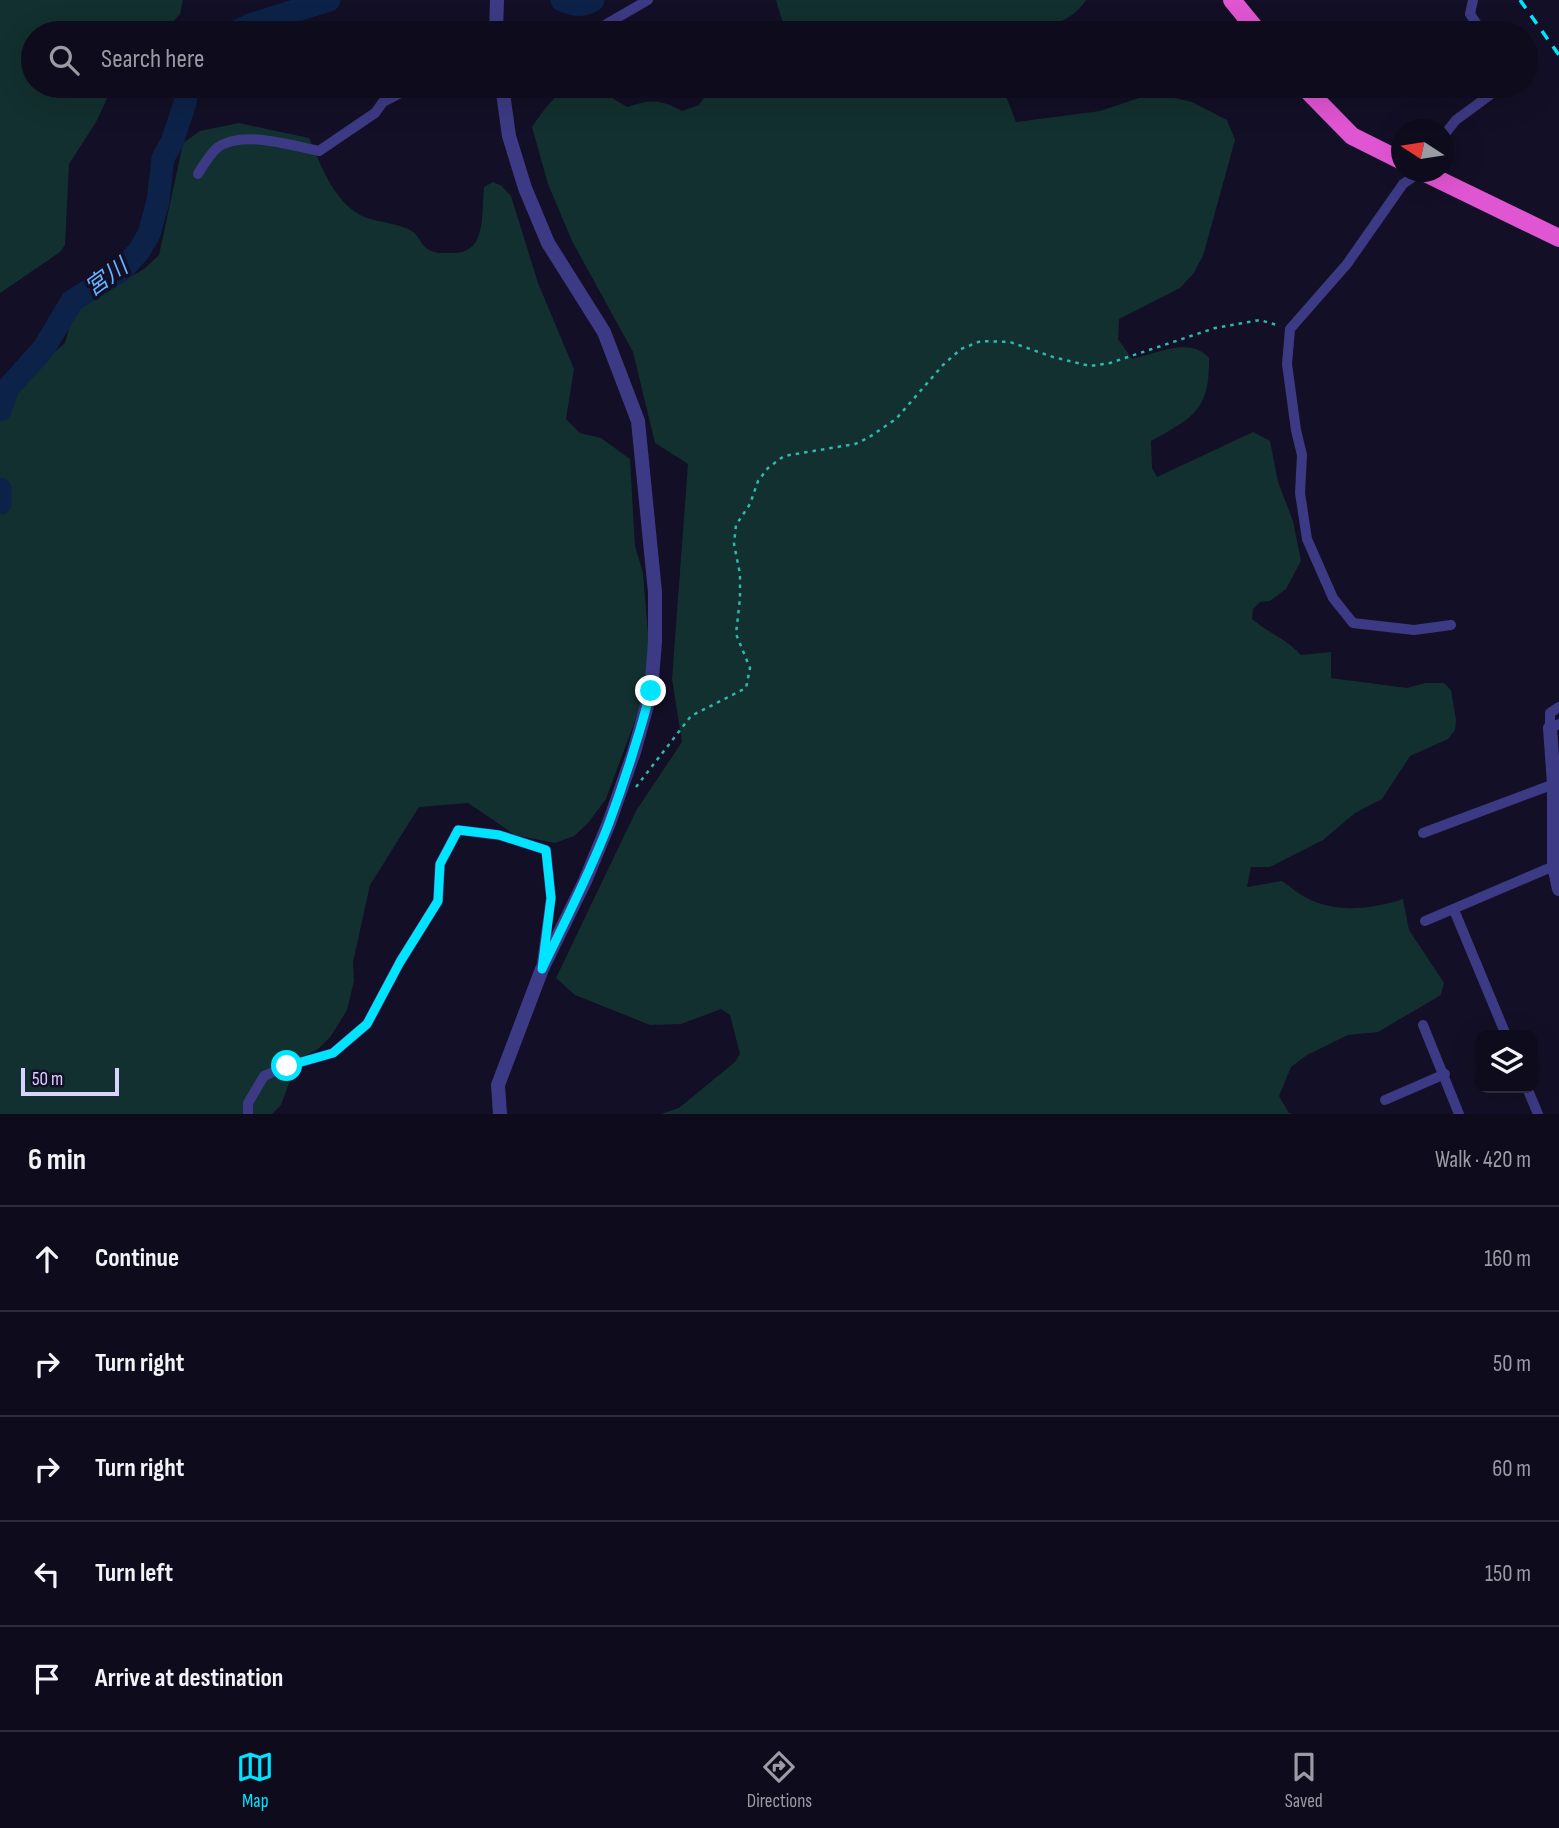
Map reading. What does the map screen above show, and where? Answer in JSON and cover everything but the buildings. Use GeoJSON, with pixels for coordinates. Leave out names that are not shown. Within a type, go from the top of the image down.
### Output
{"type":"FeatureCollection","features":[{"type":"Feature","properties":{"kind":"highway"},"geometry":{"type":"LineString","coordinates":[[1232,0],[1249,21]]}},
{"type":"Feature","properties":{"kind":"highway"},"geometry":{"type":"LineString","coordinates":[[1315,98],[1352,136],[1391,156]]}},
{"type":"Feature","properties":{"kind":"highway"},"geometry":{"type":"LineString","coordinates":[[1442,182],[1559,238]]}},
{"type":"Feature","properties":{"kind":"street"},"geometry":{"type":"LineString","coordinates":[[496,21],[497,0]]}},
{"type":"Feature","properties":{"kind":"street"},"geometry":{"type":"LineString","coordinates":[[612,21],[648,0]]}},
{"type":"Feature","properties":{"kind":"street"},"geometry":{"type":"LineString","coordinates":[[1473,0],[1469,14],[1474,21]]}},
{"type":"Feature","properties":{"kind":"street"},"geometry":{"type":"LineString","coordinates":[[198,174],[210,154],[225,143],[233,141],[258,139],[319,151],[375,113],[383,102],[391,98]]}},
{"type":"Feature","properties":{"kind":"street"},"geometry":{"type":"LineString","coordinates":[[500,1114],[498,1085],[542,969],[585,881],[609,823],[634,752],[651,691],[655,642],[655,592],[638,421],[604,332],[548,243],[525,188],[509,136],[504,98]]}},
{"type":"Feature","properties":{"kind":"street"},"geometry":{"type":"LineString","coordinates":[[1454,122],[1486,98]]}},
{"type":"Feature","properties":{"kind":"street"},"geometry":{"type":"LineString","coordinates":[[1406,182],[1347,264],[1290,329],[1287,364],[1302,455],[1300,493],[1307,539],[1333,598],[1353,623],[1414,630],[1451,625]]}},
{"type":"Feature","properties":{"kind":"street"},"geometry":{"type":"LineString","coordinates":[[1559,707],[1550,713],[1555,726],[1554,866],[1559,889]]}},
{"type":"Feature","properties":{"kind":"street"},"geometry":{"type":"LineString","coordinates":[[1423,833],[1554,784]]}},
{"type":"Feature","properties":{"kind":"street"},"geometry":{"type":"LineString","coordinates":[[248,1114],[248,1103],[264,1076],[287,1066],[333,1053],[367,1024],[400,962],[438,901],[440,864],[458,830],[499,835],[546,850],[551,898],[542,969]]}},
{"type":"Feature","properties":{"kind":"street"},"geometry":{"type":"LineString","coordinates":[[1425,921],[1554,866]]}},
{"type":"Feature","properties":{"kind":"street"},"geometry":{"type":"LineString","coordinates":[[1454,910],[1504,1030]]}},
{"type":"Feature","properties":{"kind":"street"},"geometry":{"type":"LineString","coordinates":[[1423,1026],[1460,1114]]}},
{"type":"Feature","properties":{"kind":"street"},"geometry":{"type":"LineString","coordinates":[[1385,1100],[1445,1074]]}},
{"type":"Feature","properties":{"kind":"street"},"geometry":{"type":"LineString","coordinates":[[1529,1093],[1538,1114]]}},
{"type":"Feature","properties":{"kind":"path"},"geometry":{"type":"LineString","coordinates":[[634,791],[691,716],[746,688],[750,668],[736,634],[740,574],[733,544],[736,525],[750,504],[758,481],[784,456],[855,444],[868,438],[896,419],[943,365],[961,349],[981,341],[1010,342],[1090,366],[1110,363],[1215,328],[1260,320],[1290,329]]}},
{"type":"Feature","properties":{"kind":"green space"},"geometry":{"type":"Polygon","coordinates":[[[0,0],[183,0],[180,14],[174,21],[21,21],[21,98],[107,98],[96,122],[69,164],[65,245],[60,252],[0,293],[0,0]]]}},
{"type":"Feature","properties":{"kind":"green space"},"geometry":{"type":"Polygon","coordinates":[[[776,0],[1086,0],[1069,17],[1060,21],[782,21],[776,0]]]}},
{"type":"Feature","properties":{"kind":"green space"},"geometry":{"type":"Polygon","coordinates":[[[555,98],[612,98],[627,107],[655,102],[668,104],[682,111],[699,105],[704,98],[1007,98],[1016,122],[1100,111],[1139,98],[1175,98],[1192,102],[1227,120],[1235,140],[1203,256],[1193,274],[1180,288],[1119,319],[1118,339],[1132,359],[1183,347],[1192,348],[1209,358],[1209,376],[1202,401],[1178,426],[1151,441],[1152,468],[1157,477],[1253,432],[1270,441],[1278,482],[1293,521],[1301,561],[1286,589],[1270,601],[1260,602],[1253,609],[1252,619],[1301,655],[1331,652],[1331,678],[1407,688],[1425,683],[1444,683],[1451,690],[1456,720],[1455,730],[1448,739],[1410,756],[1382,799],[1355,813],[1323,840],[1270,867],[1251,867],[1247,887],[1282,881],[1305,897],[1341,908],[1366,907],[1403,899],[1409,930],[1444,983],[1441,995],[1378,1032],[1348,1035],[1307,1055],[1291,1067],[1279,1096],[1289,1113],[1293,1114],[661,1114],[679,1108],[735,1062],[740,1054],[730,1015],[721,1009],[681,1024],[650,1025],[575,995],[556,978],[636,811],[682,742],[672,679],[688,464],[655,443],[633,352],[572,241],[548,184],[532,127],[555,98]]]}},
{"type":"Feature","properties":{"kind":"green space"},"geometry":{"type":"Polygon","coordinates":[[[239,123],[309,138],[331,184],[346,205],[367,218],[409,230],[426,248],[435,252],[464,252],[472,247],[482,220],[484,187],[493,182],[502,186],[511,196],[538,283],[574,369],[566,419],[580,433],[601,438],[630,459],[635,546],[643,573],[650,659],[642,702],[606,799],[574,836],[555,843],[515,835],[468,803],[419,807],[370,885],[353,962],[354,981],[347,1010],[331,1036],[317,1050],[298,1059],[281,1105],[272,1114],[0,1114],[0,383],[33,371],[65,343],[73,314],[79,306],[144,269],[159,255],[183,143],[200,131],[239,123]]]}},
{"type":"Feature","properties":{"kind":"waterway","name":"宮川"},"geometry":{"type":"LineString","coordinates":[[263,21],[329,0]]}},
{"type":"Feature","properties":{"kind":"waterway","name":"宮川"},"geometry":{"type":"LineString","coordinates":[[562,0],[578,4],[593,0]]}},
{"type":"Feature","properties":{"kind":"waterway","name":"宮川"},"geometry":{"type":"LineString","coordinates":[[0,410],[8,388],[44,348],[72,301],[122,270],[139,251],[149,234],[158,201],[163,158],[172,142],[186,98]]}},
{"type":"Feature","properties":{"kind":"waterway","name":"宮川"},"geometry":{"type":"LineString","coordinates":[[0,489],[0,503]]}},
{"type":"Feature","properties":{"kind":"railway"},"geometry":{"type":"LineString","coordinates":[[1520,0],[1535,21]]}},
{"type":"Feature","properties":{"kind":"railway"},"geometry":{"type":"LineString","coordinates":[[1538,25],[1559,55]]}},
{"type":"Feature","properties":{"kind":"route"},"geometry":{"type":"LineString","coordinates":[[287,1066],[333,1053],[367,1024],[400,962],[438,901],[440,864],[458,830],[499,835],[546,850],[551,898],[542,969],[585,881],[609,823],[634,752],[651,691]]}}]}
